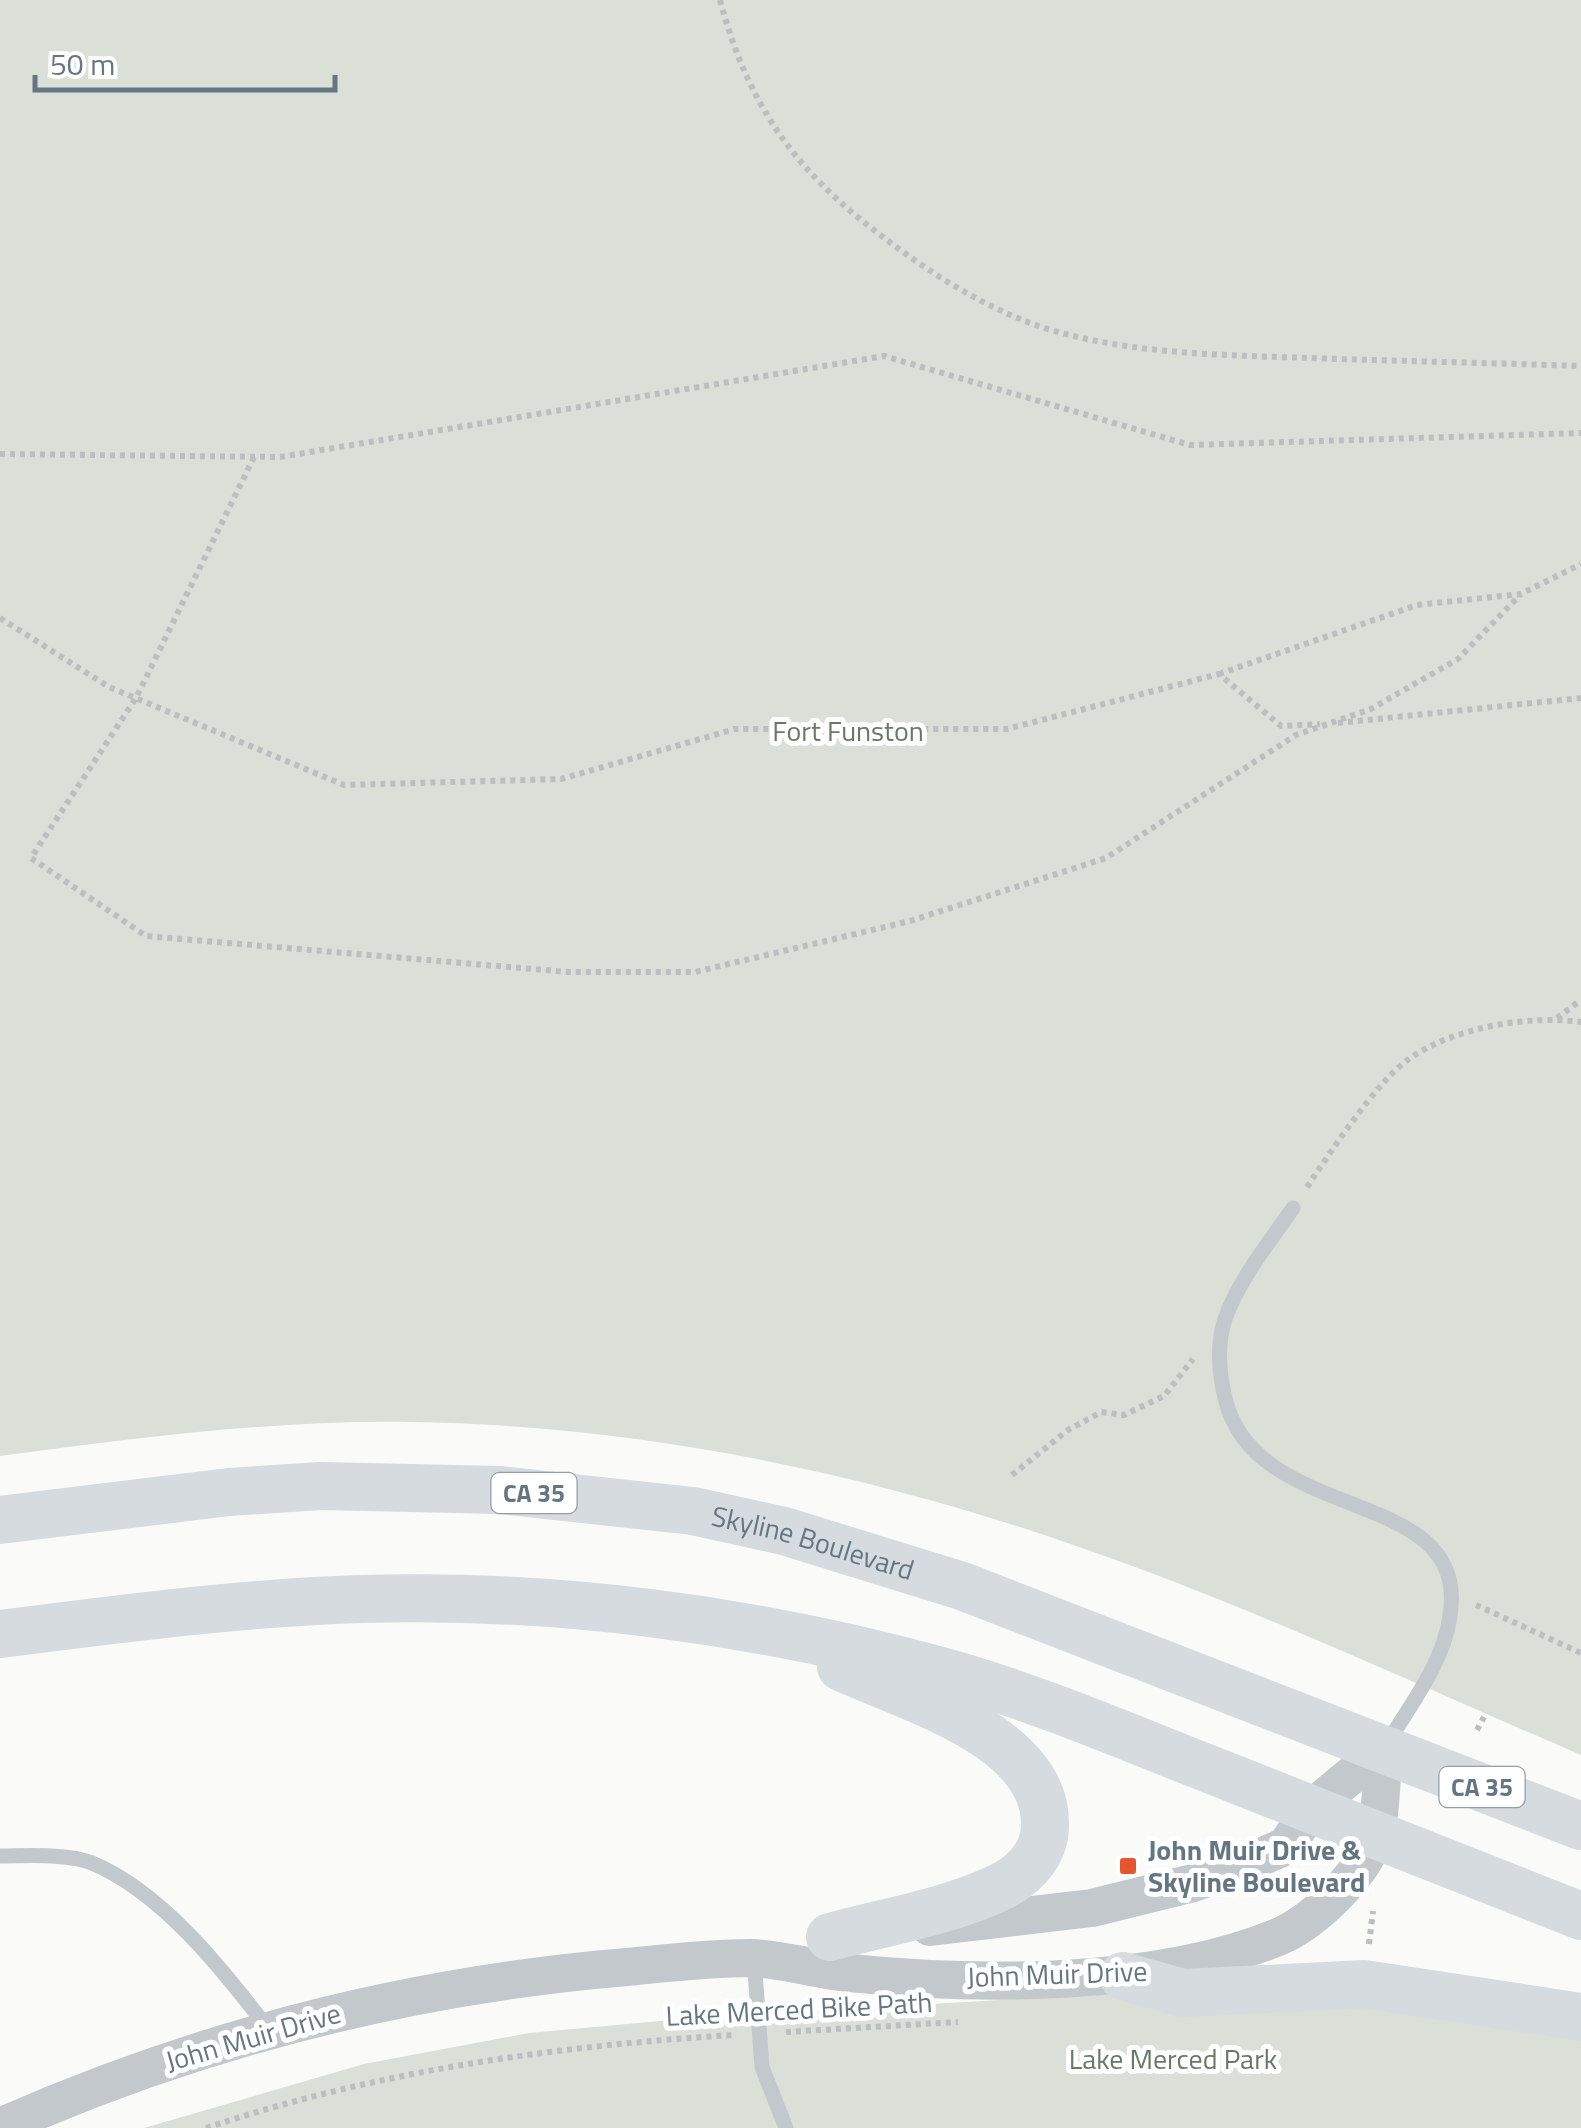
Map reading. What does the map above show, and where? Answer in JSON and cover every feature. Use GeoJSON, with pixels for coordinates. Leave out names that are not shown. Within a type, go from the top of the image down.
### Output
{"type":"FeatureCollection","features":[{"type":"Feature","properties":{"kind":"main road","name":"Skyline Boulevard"},"geometry":{"type":"LineString","coordinates":[[0,1520],[229,1492],[321,1486],[500,1490],[693,1511],[784,1531],[962,1586],[1581,1826]]}},
{"type":"Feature","properties":{"kind":"main road"},"geometry":{"type":"LineString","coordinates":[[0,1634],[241,1606],[398,1599],[594,1607],[766,1632],[889,1657],[1024,1697],[1581,1916]]}},
{"type":"Feature","properties":{"kind":"main road"},"geometry":{"type":"LineString","coordinates":[[766,1632],[988,1735],[1024,1764],[1042,1798],[1045,1833],[1032,1862],[1020,1875],[975,1897],[830,1937]]}},
{"type":"Feature","properties":{"kind":"main road"},"geometry":{"type":"LineString","coordinates":[[1123,1976],[1183,1993],[1364,1984],[1581,2017]]}},
{"type":"Feature","properties":{"kind":"street","name":"John Muir Drive"},"geometry":{"type":"LineString","coordinates":[[0,2127],[121,2077],[269,2030],[522,1978],[754,1958],[830,1937],[1059,1913],[1142,1898],[1286,1846],[1311,1809],[1384,1748]]}},
{"type":"Feature","properties":{"kind":"street","name":"John Muir Drive"},"geometry":{"type":"LineString","coordinates":[[754,1958],[900,1977],[1123,1976],[1216,1959],[1280,1936],[1332,1903],[1376,1835],[1384,1748]]}},
{"type":"Feature","properties":{"kind":"lane"},"geometry":{"type":"LineString","coordinates":[[1293,1208],[1240,1286],[1225,1318],[1219,1363],[1222,1387],[1239,1436],[1254,1454],[1298,1482],[1413,1530],[1443,1561],[1452,1596],[1439,1657],[1384,1748]]}},
{"type":"Feature","properties":{"kind":"lane"},"geometry":{"type":"LineString","coordinates":[[0,1856],[90,1862],[162,1908],[216,1960],[269,2030]]}},
{"type":"Feature","properties":{"kind":"lane"},"geometry":{"type":"LineString","coordinates":[[754,1958],[759,2034],[769,2093],[786,2128]]}},
{"type":"Feature","properties":{"kind":"path"},"geometry":{"type":"LineString","coordinates":[[720,0],[731,40],[781,142],[831,199],[930,272],[1027,322],[1145,350],[1218,356],[1581,366]]}},
{"type":"Feature","properties":{"kind":"path"},"geometry":{"type":"LineString","coordinates":[[0,454],[280,457],[884,356],[1190,446],[1581,433]]}},
{"type":"Feature","properties":{"kind":"path"},"geometry":{"type":"LineString","coordinates":[[254,457],[136,698],[30,858],[146,936],[568,972],[695,972],[910,921],[1106,858],[1296,736],[1371,709],[1458,659],[1521,594],[1581,564]]}},
{"type":"Feature","properties":{"kind":"path"},"geometry":{"type":"LineString","coordinates":[[0,618],[109,686],[344,785],[560,779],[734,729],[1007,728],[1219,674],[1417,605],[1521,594]]}},
{"type":"Feature","properties":{"kind":"path"},"geometry":{"type":"LineString","coordinates":[[1219,674],[1281,726],[1581,698]]}},
{"type":"Feature","properties":{"kind":"path"},"geometry":{"type":"LineString","coordinates":[[1556,1019],[1581,1000]]}},
{"type":"Feature","properties":{"kind":"path"},"geometry":{"type":"LineString","coordinates":[[1293,1208],[1345,1131],[1408,1059],[1470,1030],[1556,1019],[1581,1022]]}},
{"type":"Feature","properties":{"kind":"path"},"geometry":{"type":"LineString","coordinates":[[1012,1475],[1068,1430],[1101,1412],[1124,1416],[1164,1396],[1225,1318]]}},
{"type":"Feature","properties":{"kind":"path"},"geometry":{"type":"LineString","coordinates":[[1452,1596],[1506,1615],[1581,1653]]}},
{"type":"Feature","properties":{"kind":"path"},"geometry":{"type":"LineString","coordinates":[[1477,1730],[1484,1717]]}},
{"type":"Feature","properties":{"kind":"path"},"geometry":{"type":"LineString","coordinates":[[1368,1950],[1375,1891]]}},
{"type":"Feature","properties":{"kind":"path","name":"Lake Merced Bike Path"},"geometry":{"type":"LineString","coordinates":[[206,2128],[287,2104],[449,2066],[616,2044],[973,2022]]}},
{"type":"Feature","properties":{"kind":"green space","name":"Fort Funston"},"geometry":{"type":"Polygon","coordinates":[[[0,0],[1581,0],[1581,1755],[1269,1620],[1079,1547],[916,1496],[749,1458],[580,1432],[410,1422],[256,1427],[0,1456],[0,0]]]}},
{"type":"Feature","properties":{"kind":"green space","name":"Lake Merced Park"},"geometry":{"type":"Polygon","coordinates":[[[1190,1989],[1581,2025],[1581,2128],[144,2128],[364,2064],[529,2033],[704,2017],[1190,1989]]]}},
{"type":"Feature","properties":{"kind":"place","name":"John Muir Drive & Skyline Boulevard"},"geometry":{"type":"Point","coordinates":[1128,1866]}}]}
